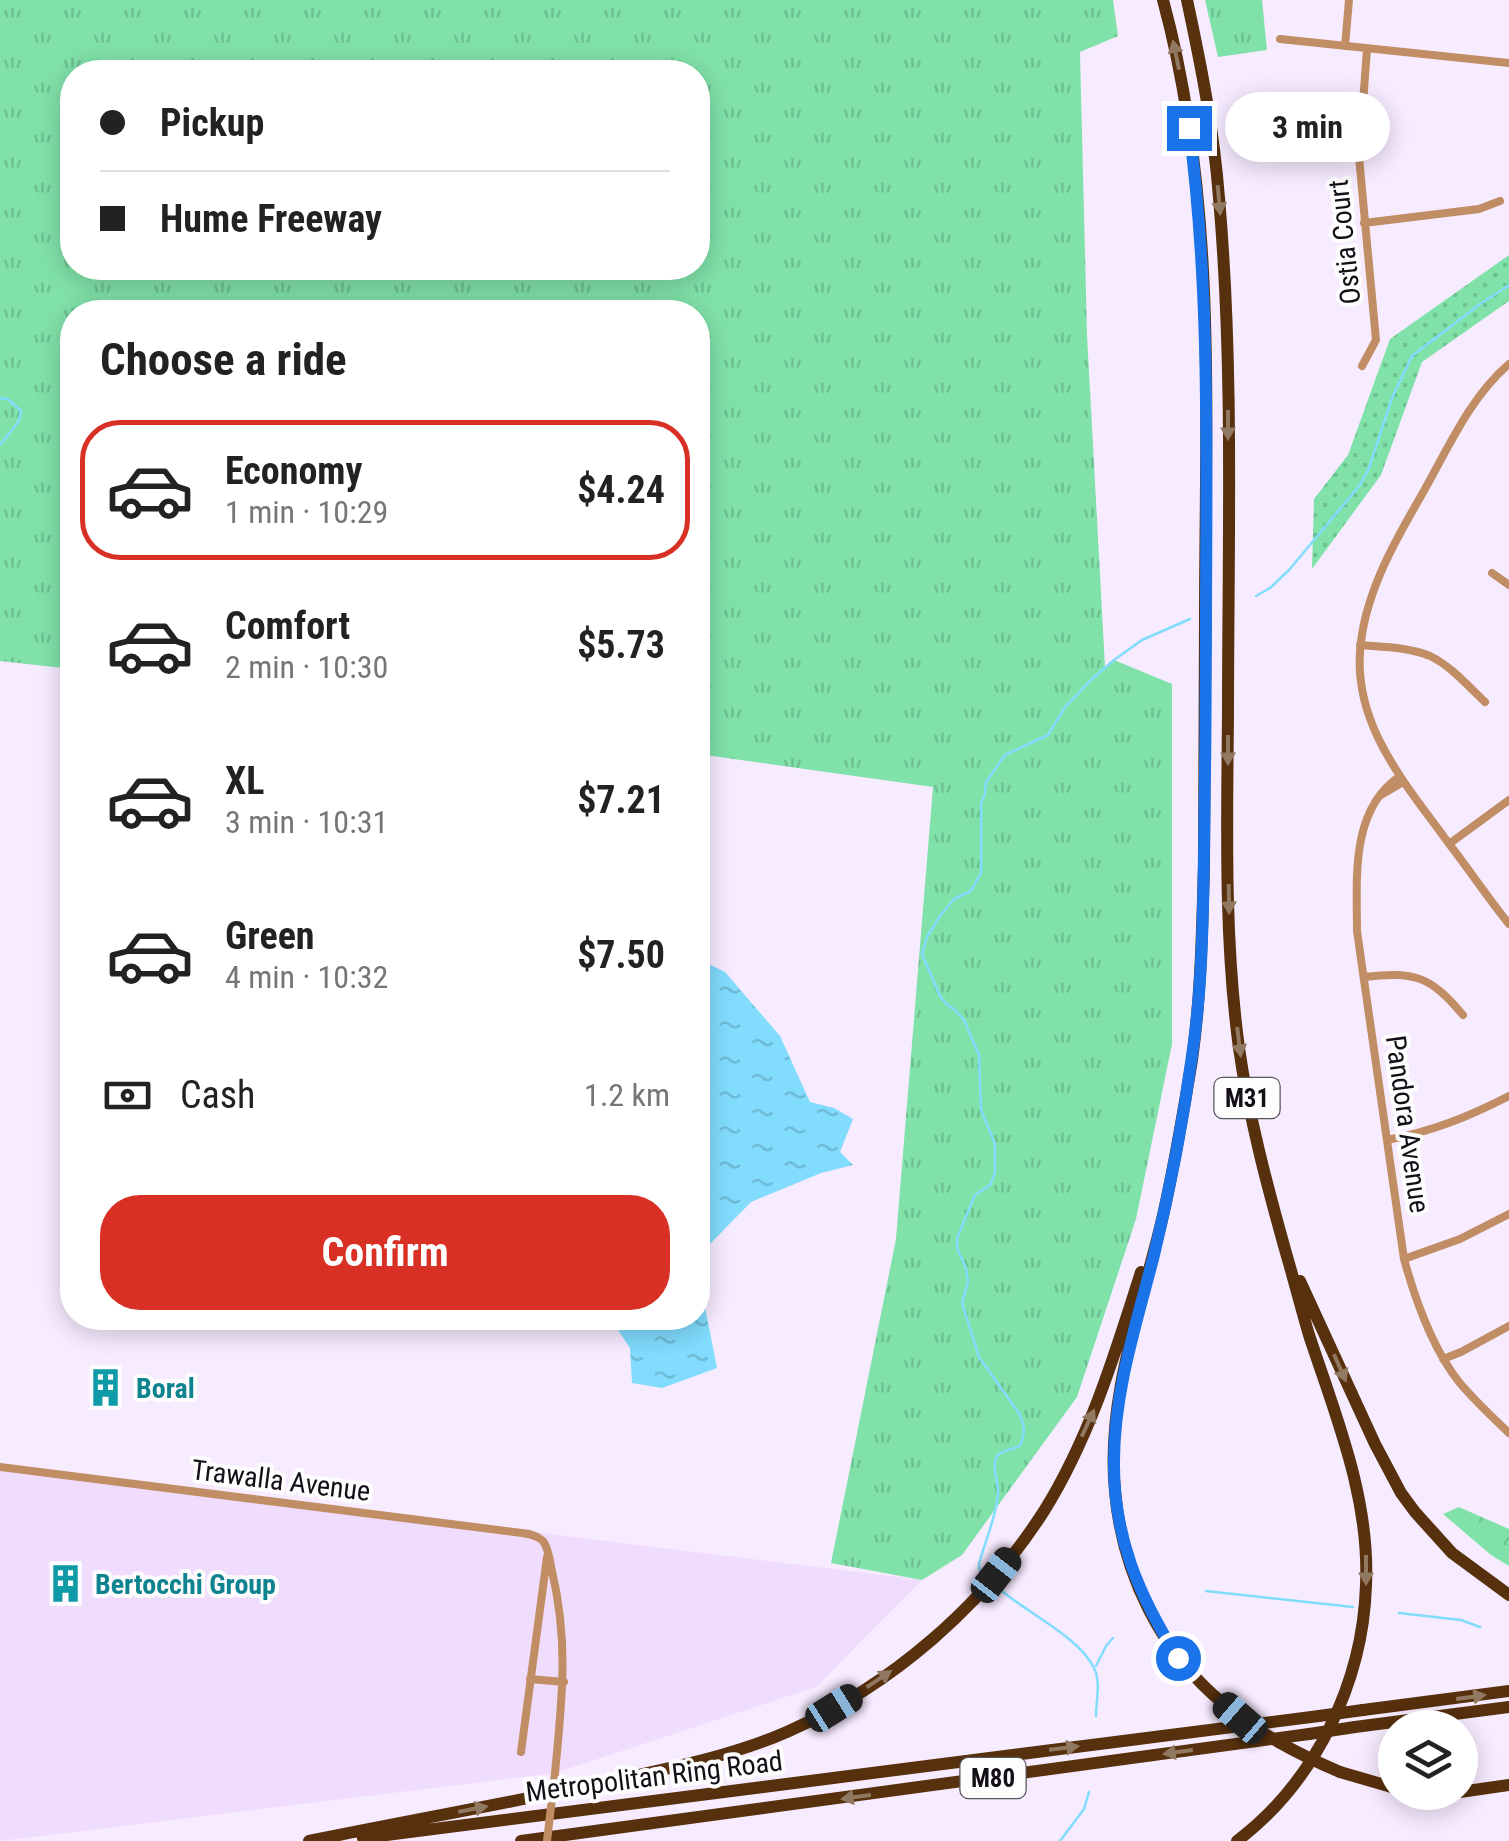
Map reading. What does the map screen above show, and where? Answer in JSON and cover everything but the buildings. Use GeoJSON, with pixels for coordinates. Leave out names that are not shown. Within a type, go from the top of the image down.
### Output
{"type":"FeatureCollection","features":[{"type":"Feature","properties":{"kind":"highway","name":"M31"},"geometry":{"type":"LineString","coordinates":[[1163,0],[1195,176],[1205,326],[1202,941],[1192,1058],[1172,1173]]}},
{"type":"Feature","properties":{"kind":"highway","name":"M31"},"geometry":{"type":"LineString","coordinates":[[1187,0],[1210,118],[1228,328],[1228,854],[1235,1012],[1254,1135],[1285,1247]]}},
{"type":"Feature","properties":{"kind":"highway"},"geometry":{"type":"LineString","coordinates":[[1172,1173],[1115,1426],[1115,1492],[1126,1549],[1152,1616],[1200,1684],[1240,1718],[1281,1744],[1340,1772],[1378,1783]]}},
{"type":"Feature","properties":{"kind":"highway"},"geometry":{"type":"LineString","coordinates":[[309,1841],[598,1784],[728,1753],[788,1731],[834,1708],[920,1649],[996,1575],[1044,1510],[1068,1466],[1102,1392],[1172,1173]]}},
{"type":"Feature","properties":{"kind":"highway"},"geometry":{"type":"LineString","coordinates":[[1285,1247],[1395,1483],[1452,1553],[1509,1595]]}},
{"type":"Feature","properties":{"kind":"highway"},"geometry":{"type":"LineString","coordinates":[[1236,1841],[1289,1793],[1323,1736],[1351,1677],[1365,1610],[1365,1542],[1354,1474],[1285,1247]]}},
{"type":"Feature","properties":{"kind":"highway","name":"Metropolitan Ring Road"},"geometry":{"type":"LineString","coordinates":[[340,1841],[1509,1692]]}},
{"type":"Feature","properties":{"kind":"highway","name":"Metropolitan Ring Road"},"geometry":{"type":"LineString","coordinates":[[521,1841],[1509,1708]]}},
{"type":"Feature","properties":{"kind":"highway"},"geometry":{"type":"LineString","coordinates":[[1478,1789],[1509,1785]]}},
{"type":"Feature","properties":{"kind":"street"},"geometry":{"type":"LineString","coordinates":[[1345,46],[1349,0]]}},
{"type":"Feature","properties":{"kind":"street"},"geometry":{"type":"LineString","coordinates":[[1280,39],[1509,63]]}},
{"type":"Feature","properties":{"kind":"street","name":"Ostia Court"},"geometry":{"type":"LineString","coordinates":[[1362,366],[1376,340],[1359,157],[1368,49]]}},
{"type":"Feature","properties":{"kind":"street"},"geometry":{"type":"LineString","coordinates":[[1364,223],[1480,209],[1500,201]]}},
{"type":"Feature","properties":{"kind":"street"},"geometry":{"type":"LineString","coordinates":[[1509,364],[1490,380],[1476,401],[1404,527],[1377,582],[1360,645],[1360,678],[1380,744],[1401,779],[1509,924]]}},
{"type":"Feature","properties":{"kind":"street"},"geometry":{"type":"LineString","coordinates":[[1492,573],[1509,585]]}},
{"type":"Feature","properties":{"kind":"street"},"geometry":{"type":"LineString","coordinates":[[1360,645],[1403,648],[1432,657],[1485,702]]}},
{"type":"Feature","properties":{"kind":"street","name":"Pandora Avenue"},"geometry":{"type":"LineString","coordinates":[[1401,779],[1370,810],[1360,835],[1357,931],[1404,1259],[1412,1290],[1444,1359],[1458,1381],[1509,1434]]}},
{"type":"Feature","properties":{"kind":"street"},"geometry":{"type":"LineString","coordinates":[[1449,844],[1509,800]]}},
{"type":"Feature","properties":{"kind":"street"},"geometry":{"type":"LineString","coordinates":[[1364,978],[1398,975],[1432,984],[1462,1016]]}},
{"type":"Feature","properties":{"kind":"street"},"geometry":{"type":"LineString","coordinates":[[1387,1140],[1466,1118],[1509,1096]]}},
{"type":"Feature","properties":{"kind":"street"},"geometry":{"type":"LineString","coordinates":[[1404,1259],[1460,1239],[1509,1214]]}},
{"type":"Feature","properties":{"kind":"street"},"geometry":{"type":"LineString","coordinates":[[1444,1359],[1509,1326]]}},
{"type":"Feature","properties":{"kind":"street","name":"Trawalla Avenue"},"geometry":{"type":"LineString","coordinates":[[0,1467],[532,1534],[541,1540],[547,1552]]}},
{"type":"Feature","properties":{"kind":"street"},"geometry":{"type":"LineString","coordinates":[[521,1752],[547,1552]]}},
{"type":"Feature","properties":{"kind":"street"},"geometry":{"type":"LineString","coordinates":[[547,1552],[560,1615],[564,1682],[547,1841]]}},
{"type":"Feature","properties":{"kind":"street"},"geometry":{"type":"LineString","coordinates":[[530,1679],[564,1682]]}},
{"type":"Feature","properties":{"kind":"shaded area"},"geometry":{"type":"Polygon","coordinates":[[[0,1466],[922,1580],[816,1687],[555,1773],[0,1841],[0,1466]]]}},
{"type":"Feature","properties":{"kind":"green space"},"geometry":{"type":"Polygon","coordinates":[[[0,0],[1113,0],[1118,36],[1080,52],[1087,335],[1105,667],[1114,660],[1172,684],[1172,1044],[1136,1219],[1077,1397],[962,1555],[922,1580],[831,1563],[896,1239],[933,787],[710,756],[710,300],[60,300],[60,668],[0,661],[0,0]]]}},
{"type":"Feature","properties":{"kind":"green space"},"geometry":{"type":"Polygon","coordinates":[[[1205,0],[1262,0],[1267,50],[1218,57],[1205,0]]]}},
{"type":"Feature","properties":{"kind":"green space"},"geometry":{"type":"Polygon","coordinates":[[[1509,255],[1509,301],[1422,362],[1381,475],[1312,569],[1314,499],[1348,455],[1390,339],[1509,255]]]}},
{"type":"Feature","properties":{"kind":"green space"},"geometry":{"type":"Polygon","coordinates":[[[1459,1507],[1509,1529],[1509,1566],[1443,1514],[1459,1507]]]}},
{"type":"Feature","properties":{"kind":"water"},"geometry":{"type":"Polygon","coordinates":[[[710,965],[725,972],[780,1036],[810,1102],[834,1108],[853,1119],[840,1152],[853,1165],[821,1173],[751,1202],[710,1244],[710,965]]]}},
{"type":"Feature","properties":{"kind":"water"},"geometry":{"type":"Polygon","coordinates":[[[618,1330],[710,1330],[717,1368],[662,1388],[632,1383],[630,1348],[618,1330]]]}},
{"type":"Feature","properties":{"kind":"waterway"},"geometry":{"type":"LineString","coordinates":[[1256,596],[1289,570],[1360,485],[1412,356],[1509,285]]}},
{"type":"Feature","properties":{"kind":"waterway"},"geometry":{"type":"LineString","coordinates":[[0,398],[8,399],[21,411],[19,421],[0,445]]}},
{"type":"Feature","properties":{"kind":"waterway"},"geometry":{"type":"LineString","coordinates":[[984,1576],[979,1564],[997,1503],[996,1459],[1020,1446],[1024,1427],[1020,1415],[979,1357],[962,1303],[968,1282],[957,1238],[975,1195],[990,1185],[995,1173],[995,1144],[981,1110],[979,1055],[964,1020],[940,996],[922,954],[940,916],[954,899],[971,891],[981,873],[981,803],[986,782],[1005,755],[1048,735],[1065,707],[1114,660],[1142,640],[1190,619]]}},
{"type":"Feature","properties":{"kind":"waterway"},"geometry":{"type":"LineString","coordinates":[[1002,1591],[1065,1636],[1087,1657],[1097,1679],[1096,1716]]}},
{"type":"Feature","properties":{"kind":"waterway"},"geometry":{"type":"LineString","coordinates":[[1206,1591],[1353,1607]]}},
{"type":"Feature","properties":{"kind":"waterway"},"geometry":{"type":"LineString","coordinates":[[1399,1613],[1461,1620],[1480,1627]]}},
{"type":"Feature","properties":{"kind":"waterway"},"geometry":{"type":"LineString","coordinates":[[1096,1666],[1113,1638]]}},
{"type":"Feature","properties":{"kind":"waterway"},"geometry":{"type":"LineString","coordinates":[[1060,1841],[1084,1809],[1089,1792]]}},
{"type":"Feature","properties":{"kind":"place","name":"Boral"},"geometry":{"type":"Point","coordinates":[106,1388]}},
{"type":"Feature","properties":{"kind":"place","name":"Bertocchi Group"},"geometry":{"type":"Point","coordinates":[65,1584]}},
{"type":"Feature","properties":{"kind":"route"},"geometry":{"type":"LineString","coordinates":[[1178,1658],[1137,1584],[1120,1521],[1114,1461],[1115,1426],[1124,1377],[1163,1218],[1192,1058],[1202,941],[1205,326],[1200,222],[1189,128]]}}]}
